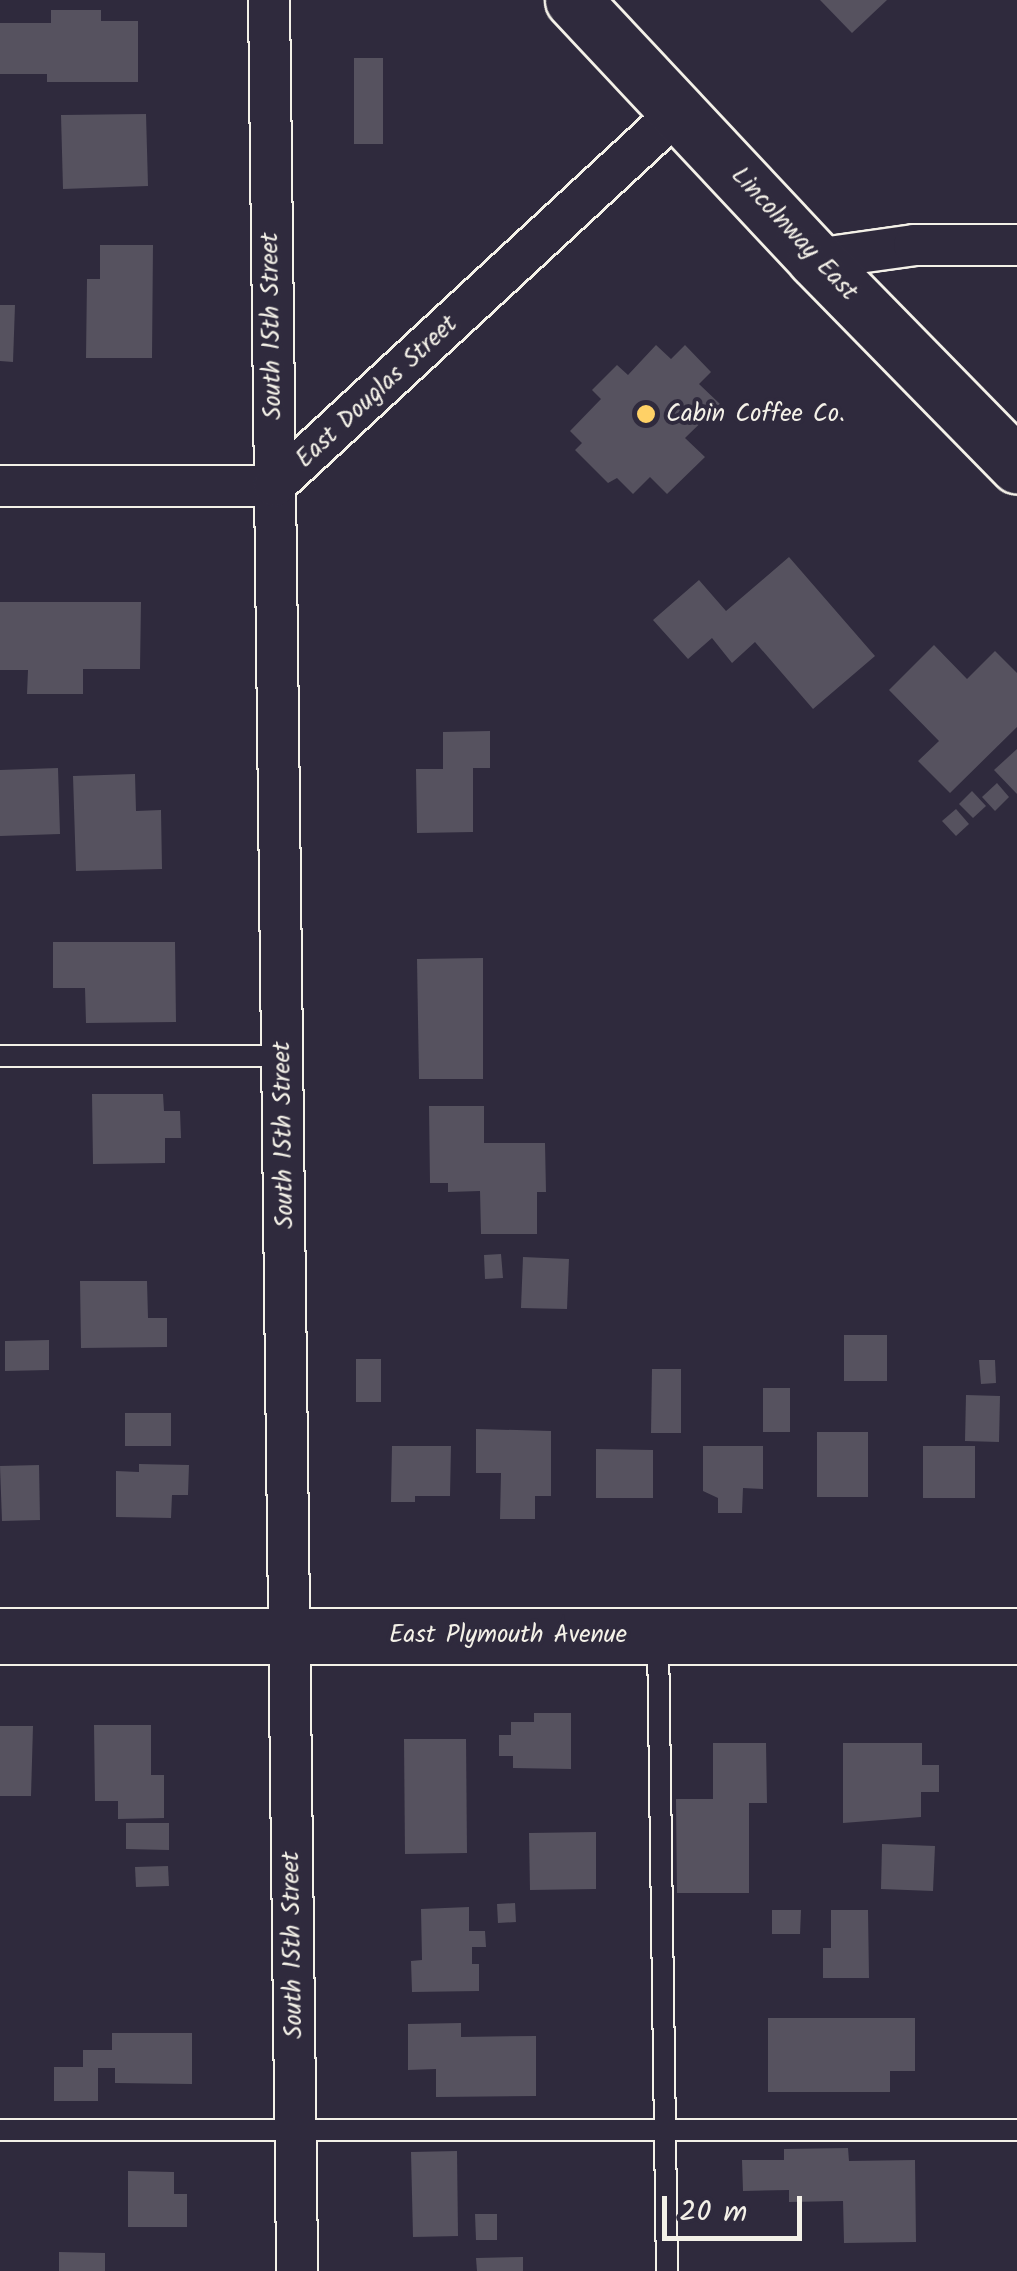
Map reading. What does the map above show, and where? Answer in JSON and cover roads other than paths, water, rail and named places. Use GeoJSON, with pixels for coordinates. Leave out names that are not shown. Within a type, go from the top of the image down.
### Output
{"type":"FeatureCollection","features":[{"type":"Feature","properties":{"kind":"main road","name":"Lincolnway East"},"geometry":{"type":"LineString","coordinates":[[573,0],[680,110],[815,259],[1017,465]]}},
{"type":"Feature","properties":{"kind":"main road","name":"East Plymouth Avenue"},"geometry":{"type":"LineString","coordinates":[[0,1636],[1017,1636]]}},
{"type":"Feature","properties":{"kind":"street","name":"South 15th Street"},"geometry":{"type":"LineString","coordinates":[[268,0],[297,2271]]}},
{"type":"Feature","properties":{"kind":"street","name":"East Douglas Street"},"geometry":{"type":"LineString","coordinates":[[0,486],[274,486],[680,110]]}},
{"type":"Feature","properties":{"kind":"street"},"geometry":{"type":"LineString","coordinates":[[815,259],[914,245],[1017,245]]}},
{"type":"Feature","properties":{"kind":"lane"},"geometry":{"type":"LineString","coordinates":[[0,1056],[284,1056]]}},
{"type":"Feature","properties":{"kind":"lane"},"geometry":{"type":"LineString","coordinates":[[658,1636],[667,2271]]}},
{"type":"Feature","properties":{"kind":"lane"},"geometry":{"type":"LineString","coordinates":[[0,2130],[1017,2130]]}},
{"type":"Feature","properties":{"kind":"place","name":"Cabin Coffee Co."},"geometry":{"type":"Point","coordinates":[646,414]}}]}
